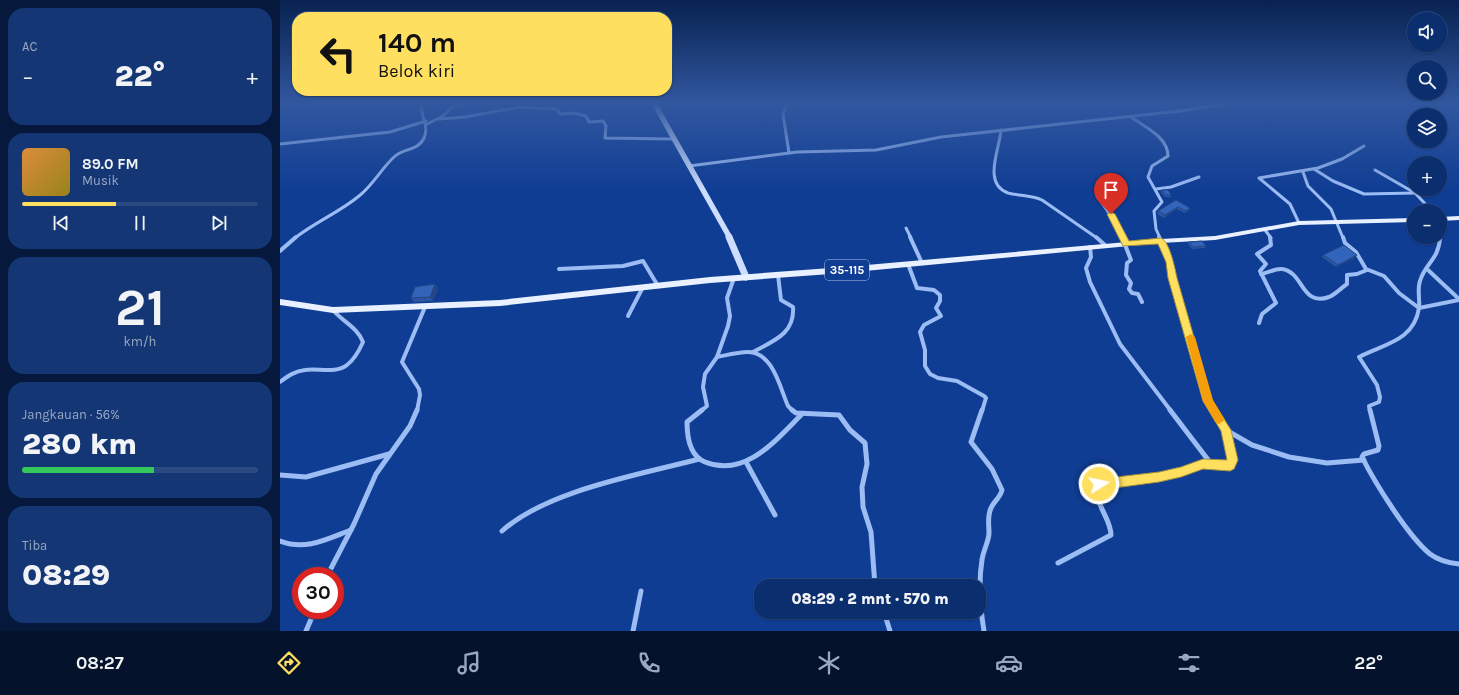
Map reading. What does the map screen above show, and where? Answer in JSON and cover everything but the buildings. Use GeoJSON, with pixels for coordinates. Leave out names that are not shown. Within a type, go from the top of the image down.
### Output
{"type":"FeatureCollection","features":[{"type":"Feature","properties":{"kind":"main road"},"geometry":{"type":"LineString","coordinates":[[1447,219],[1459,218]]}},
{"type":"Feature","properties":{"kind":"main road","name":"35-115"},"geometry":{"type":"LineString","coordinates":[[280,302],[333,310],[425,307],[505,302],[734,278],[922,263],[1161,241],[1204,240],[1299,223],[1338,220],[1407,220]]}},
{"type":"Feature","properties":{"kind":"street"},"geometry":{"type":"LineString","coordinates":[[280,144],[386,132]]}},
{"type":"Feature","properties":{"kind":"street"},"geometry":{"type":"LineString","coordinates":[[280,251],[306,229],[358,197],[371,185],[395,156],[419,146],[425,132]]}},
{"type":"Feature","properties":{"kind":"street"},"geometry":{"type":"LineString","coordinates":[[605,132],[604,136],[608,138],[674,138]]}},
{"type":"Feature","properties":{"kind":"street"},"geometry":{"type":"LineString","coordinates":[[670,132],[718,214],[739,257],[746,277]]}},
{"type":"Feature","properties":{"kind":"street"},"geometry":{"type":"LineString","coordinates":[[786,132],[789,153]]}},
{"type":"Feature","properties":{"kind":"street"},"geometry":{"type":"LineString","coordinates":[[689,166],[789,153],[869,151],[930,139],[982,132]]}},
{"type":"Feature","properties":{"kind":"street"},"geometry":{"type":"LineString","coordinates":[[1001,132],[1001,140],[995,162],[995,177],[1000,187],[1009,193],[1034,197],[1049,204],[1085,228],[1106,246]]}},
{"type":"Feature","properties":{"kind":"street"},"geometry":{"type":"LineString","coordinates":[[1058,563],[1111,535],[1111,531],[1099,503],[1096,490],[1099,484],[1159,477],[1181,472],[1203,464],[1230,466],[1232,463],[1232,456],[1226,430],[1208,401],[1173,278],[1170,262],[1161,241],[1154,217],[1155,210],[1162,202],[1156,189],[1148,179],[1148,173],[1154,164],[1168,156],[1168,148],[1154,132]]}},
{"type":"Feature","properties":{"kind":"street"},"geometry":{"type":"LineString","coordinates":[[1299,223],[1290,204],[1259,178],[1303,172],[1313,169],[1352,155],[1364,146]]}},
{"type":"Feature","properties":{"kind":"street"},"geometry":{"type":"LineString","coordinates":[[1313,169],[1333,181],[1364,194],[1407,193]]}},
{"type":"Feature","properties":{"kind":"street"},"geometry":{"type":"LineString","coordinates":[[1375,170],[1407,188]]}},
{"type":"Feature","properties":{"kind":"street"},"geometry":{"type":"LineString","coordinates":[[1303,172],[1308,186],[1328,205],[1338,220],[1345,243],[1356,252],[1367,270]]}},
{"type":"Feature","properties":{"kind":"street"},"geometry":{"type":"LineString","coordinates":[[1156,189],[1171,187],[1199,177]]}},
{"type":"Feature","properties":{"kind":"street"},"geometry":{"type":"LineString","coordinates":[[1097,196],[1111,214],[1126,244],[1131,260],[1126,263],[1126,275],[1131,283],[1129,289],[1132,293],[1138,294],[1142,302]]}},
{"type":"Feature","properties":{"kind":"street"},"geometry":{"type":"LineString","coordinates":[[1418,196],[1425,204]]}},
{"type":"Feature","properties":{"kind":"street"},"geometry":{"type":"LineString","coordinates":[[906,228],[922,263]]}},
{"type":"Feature","properties":{"kind":"street"},"geometry":{"type":"LineString","coordinates":[[1259,323],[1262,314],[1276,303],[1260,271],[1266,264],[1258,254],[1268,249],[1272,242],[1265,230]]}},
{"type":"Feature","properties":{"kind":"street"},"geometry":{"type":"LineString","coordinates":[[1440,244],[1436,257],[1420,280],[1419,308],[1414,326],[1403,338],[1359,357],[1372,376],[1380,395],[1379,402],[1369,406],[1379,446],[1378,450],[1364,454],[1362,457],[1419,544],[1436,558],[1459,564]]}},
{"type":"Feature","properties":{"kind":"street"},"geometry":{"type":"LineString","coordinates":[[1090,247],[1091,257],[1086,268],[1090,282],[1120,344],[1212,464]]}},
{"type":"Feature","properties":{"kind":"street"},"geometry":{"type":"LineString","coordinates":[[559,269],[623,266],[643,262],[658,286]]}},
{"type":"Feature","properties":{"kind":"street"},"geometry":{"type":"LineString","coordinates":[[908,264],[916,288],[934,290],[940,295],[940,301],[936,308],[941,316],[926,324],[921,330],[921,338],[926,349],[924,361],[926,368],[940,380],[957,382],[982,393],[986,398],[972,442],[992,469],[1002,490],[1000,497],[991,508],[987,522],[989,534],[982,558],[980,578],[984,631]]}},
{"type":"Feature","properties":{"kind":"street"},"geometry":{"type":"LineString","coordinates":[[1261,274],[1280,269],[1287,270],[1308,295],[1316,299],[1331,296],[1347,284],[1347,275],[1357,274],[1367,270],[1378,272],[1419,308]]}},
{"type":"Feature","properties":{"kind":"street"},"geometry":{"type":"LineString","coordinates":[[1428,270],[1459,300]]}},
{"type":"Feature","properties":{"kind":"street"},"geometry":{"type":"LineString","coordinates":[[718,357],[753,352],[782,337],[791,322],[794,311],[792,307],[781,300],[778,275]]}},
{"type":"Feature","properties":{"kind":"street"},"geometry":{"type":"LineString","coordinates":[[734,278],[727,298],[730,320],[718,357],[706,370],[705,374],[703,387],[707,406],[687,422],[690,442],[699,459],[710,465],[719,467],[746,462],[765,448],[801,415]]}},
{"type":"Feature","properties":{"kind":"street"},"geometry":{"type":"LineString","coordinates":[[628,316],[642,287]]}},
{"type":"Feature","properties":{"kind":"street"},"geometry":{"type":"LineString","coordinates":[[1419,308],[1459,300]]}},
{"type":"Feature","properties":{"kind":"street"},"geometry":{"type":"LineString","coordinates":[[332,567],[351,530],[375,475],[399,444],[420,400],[420,390],[416,380],[403,366],[402,362],[425,307]]}},
{"type":"Feature","properties":{"kind":"street"},"geometry":{"type":"LineString","coordinates":[[280,382],[287,375],[303,368],[342,369],[354,357],[363,342],[362,335],[333,310]]}},
{"type":"Feature","properties":{"kind":"street"},"geometry":{"type":"LineString","coordinates":[[753,352],[761,355],[771,365],[788,406],[796,413],[801,415],[818,413],[839,415],[850,430],[864,443],[867,464],[862,487],[863,507],[871,532],[874,579]]}},
{"type":"Feature","properties":{"kind":"street"},"geometry":{"type":"LineString","coordinates":[[1226,430],[1252,445],[1288,457],[1327,463],[1364,460]]}},
{"type":"Feature","properties":{"kind":"street"},"geometry":{"type":"LineString","coordinates":[[280,475],[306,477],[390,454]]}},
{"type":"Feature","properties":{"kind":"street"},"geometry":{"type":"LineString","coordinates":[[502,531],[511,523],[551,500],[622,479],[699,459]]}},
{"type":"Feature","properties":{"kind":"street"},"geometry":{"type":"LineString","coordinates":[[746,462],[775,515]]}},
{"type":"Feature","properties":{"kind":"street"},"geometry":{"type":"LineString","coordinates":[[280,541],[293,546],[300,546],[316,543],[351,530]]}},
{"type":"Feature","properties":{"kind":"street"},"geometry":{"type":"LineString","coordinates":[[633,631],[641,591]]}},
{"type":"Feature","properties":{"kind":"street"},"geometry":{"type":"LineString","coordinates":[[306,631],[311,619]]}},
{"type":"Feature","properties":{"kind":"street"},"geometry":{"type":"LineString","coordinates":[[886,619],[890,631]]}},
{"type":"Feature","properties":{"kind":"slow traffic"},"geometry":{"type":"LineString","coordinates":[[1191,337],[1208,401],[1219,420]]}},
{"type":"Feature","properties":{"kind":"route"},"geometry":{"type":"LineString","coordinates":[[1099,484],[1159,477],[1181,472],[1203,464],[1230,466],[1232,463],[1232,456],[1226,430],[1208,401],[1173,278],[1170,262],[1161,241],[1126,244],[1111,214]]}}]}
